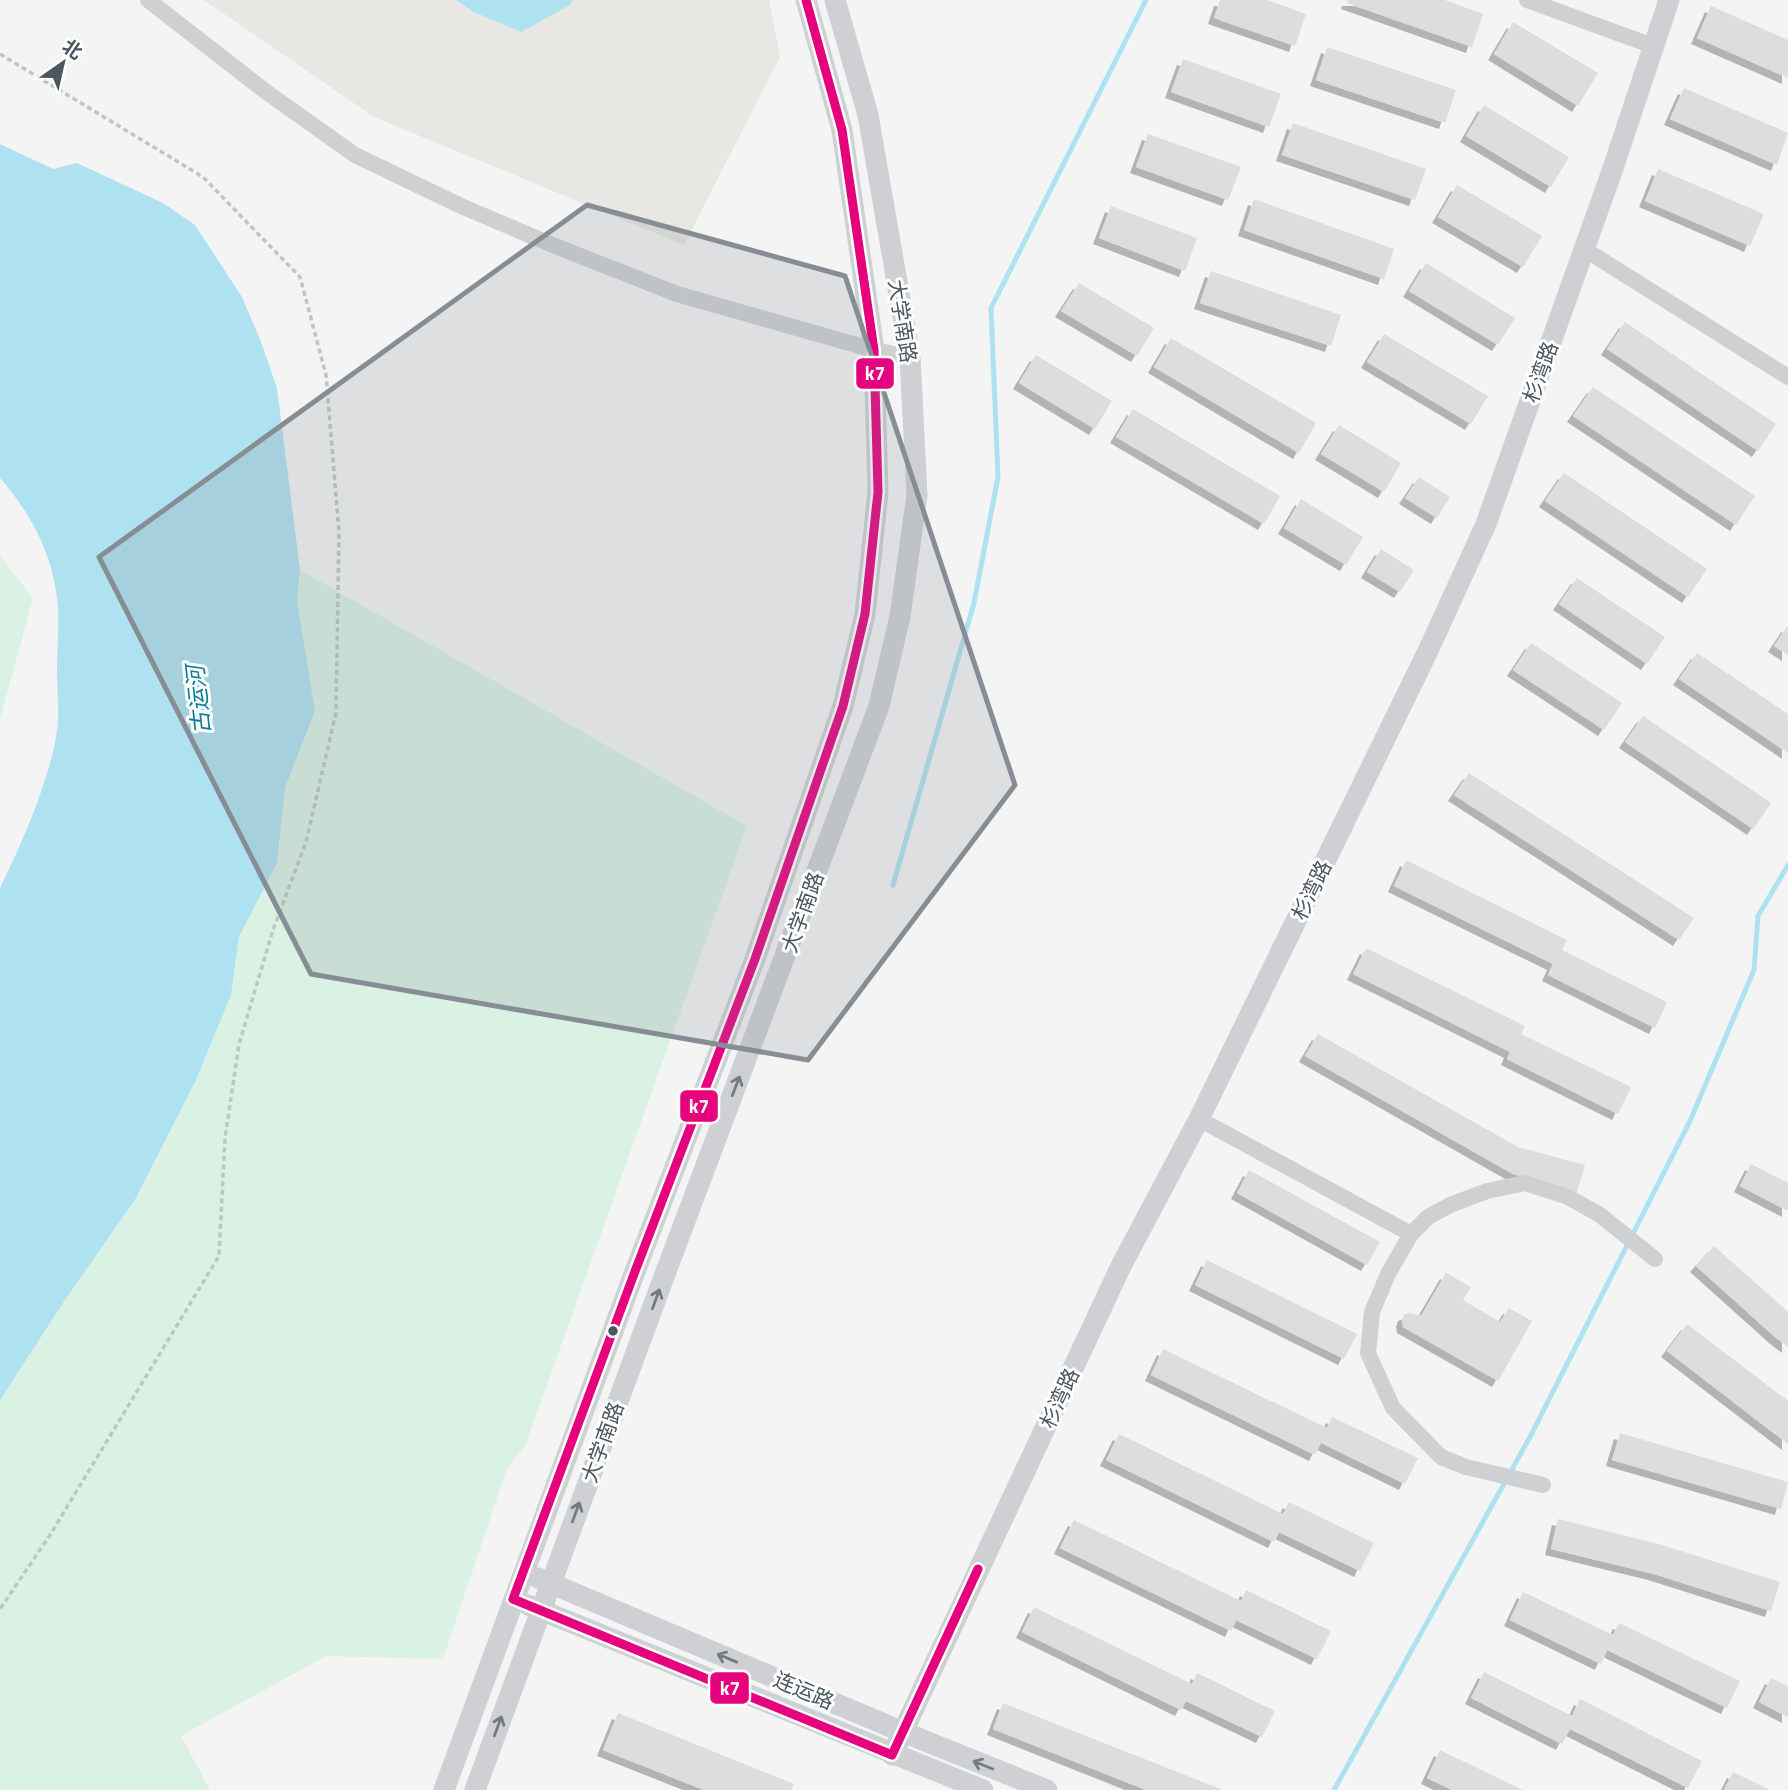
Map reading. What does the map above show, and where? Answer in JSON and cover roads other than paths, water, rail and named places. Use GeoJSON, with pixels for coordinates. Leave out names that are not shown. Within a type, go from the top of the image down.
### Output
{"type":"FeatureCollection","features":[{"type":"Feature","properties":{"kind":"main road","name":"大学南路"},"geometry":{"type":"LineString","coordinates":[[444,1790],[634,1274],[755,959],[843,706],[866,614],[878,492],[874,351],[842,130],[806,0]]}},
{"type":"Feature","properties":{"kind":"main road","name":"大学南路"},"geometry":{"type":"LineString","coordinates":[[475,1790],[879,706],[900,616],[917,495],[910,357],[868,115],[835,0]]}},
{"type":"Feature","properties":{"kind":"main road","name":"杉湾路"},"geometry":{"type":"LineString","coordinates":[[892,1755],[1121,1266],[1199,1119],[1427,653],[1486,524],[1669,0]]}},
{"type":"Feature","properties":{"kind":"main road","name":"连运路"},"geometry":{"type":"LineString","coordinates":[[523,1573],[1047,1790]]}},
{"type":"Feature","properties":{"kind":"main road","name":"连运路"},"geometry":{"type":"LineString","coordinates":[[513,1599],[983,1790]]}},
{"type":"Feature","properties":{"kind":"street"},"geometry":{"type":"LineString","coordinates":[[148,0],[265,91],[355,155],[437,194],[555,246],[677,294],[874,351],[910,357]]}},
{"type":"Feature","properties":{"kind":"street"},"geometry":{"type":"LineString","coordinates":[[1527,0],[1653,46]]}},
{"type":"Feature","properties":{"kind":"street"},"geometry":{"type":"LineString","coordinates":[[1584,249],[1788,377]]}},
{"type":"Feature","properties":{"kind":"street"},"geometry":{"type":"LineString","coordinates":[[1199,1119],[1411,1234]]}},
{"type":"Feature","properties":{"kind":"street"},"geometry":{"type":"LineString","coordinates":[[1543,1485],[1466,1467],[1441,1457],[1392,1408],[1368,1353],[1372,1312],[1388,1274],[1411,1234],[1428,1217],[1450,1205],[1487,1191],[1525,1183],[1568,1198],[1600,1215],[1655,1259]]}},
{"type":"Feature","properties":{"kind":"water"},"geometry":{"type":"Polygon","coordinates":[[[456,0],[573,0],[570,5],[521,32],[474,12],[456,0]]]}},
{"type":"Feature","properties":{"kind":"water","name":"古运河"},"geometry":{"type":"Polygon","coordinates":[[[0,144],[53,169],[77,163],[163,203],[195,225],[242,297],[277,388],[300,570],[297,601],[315,711],[285,788],[277,863],[239,937],[231,995],[196,1080],[136,1198],[0,1400],[0,888],[33,814],[56,737],[58,608],[52,572],[40,538],[12,492],[0,478],[0,144]]]}},
{"type":"Feature","properties":{"kind":"waterway"},"geometry":{"type":"LineString","coordinates":[[893,885],[974,603],[998,477],[991,308],[1146,0]]}},
{"type":"Feature","properties":{"kind":"waterway"},"geometry":{"type":"LineString","coordinates":[[1334,1790],[1530,1437],[1690,1121],[1754,970],[1758,916],[1788,865]]}}]}
